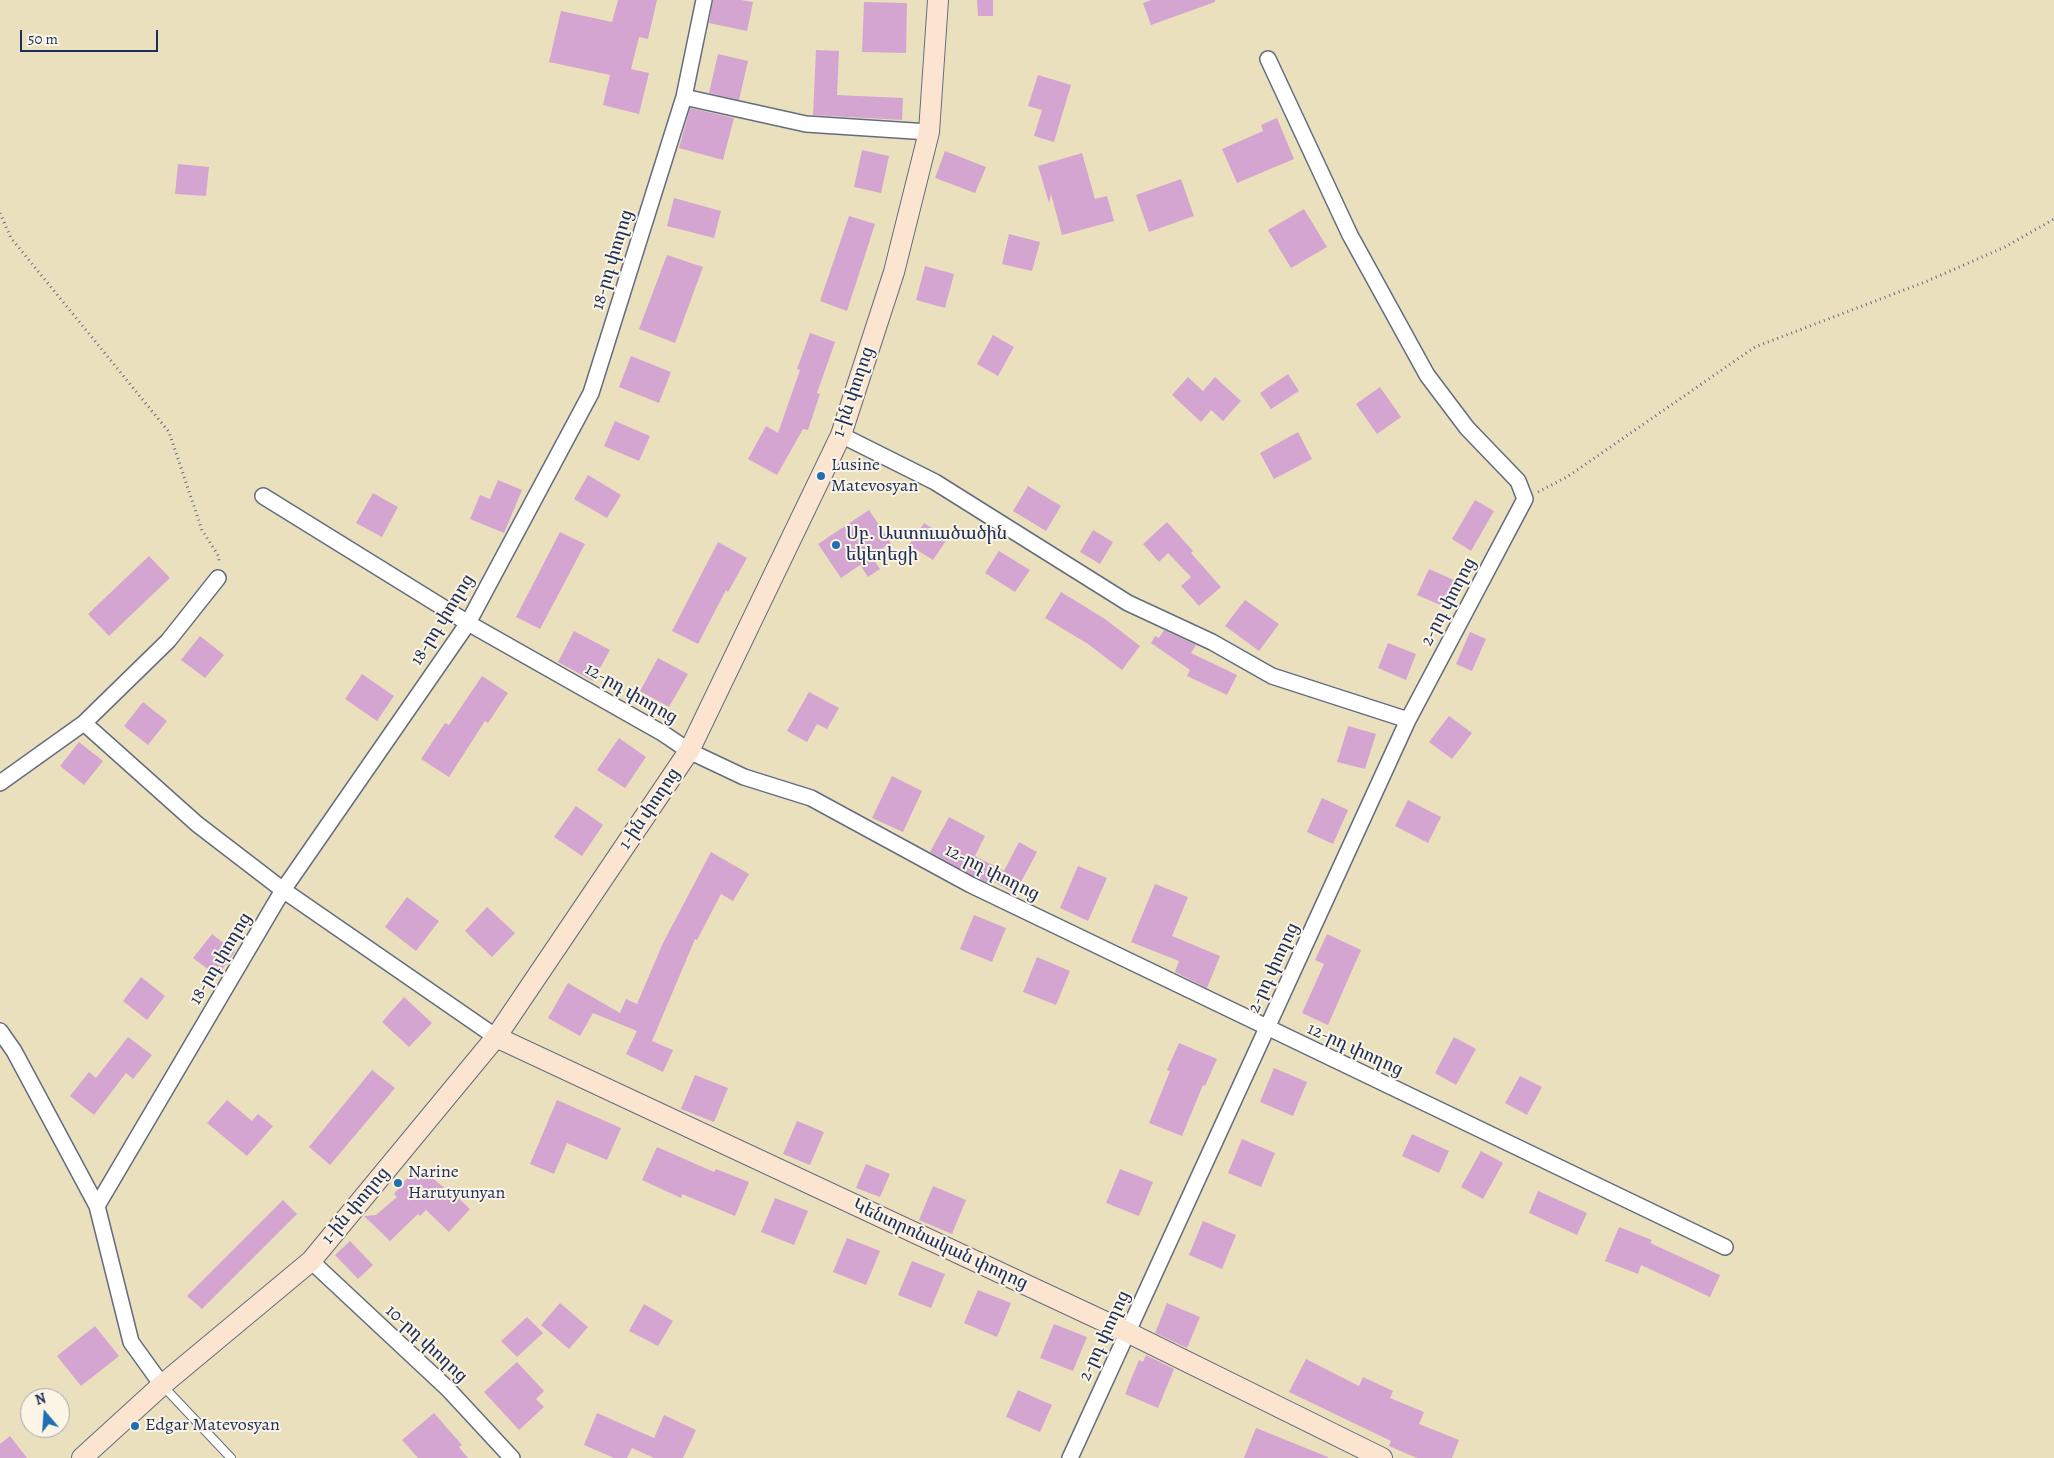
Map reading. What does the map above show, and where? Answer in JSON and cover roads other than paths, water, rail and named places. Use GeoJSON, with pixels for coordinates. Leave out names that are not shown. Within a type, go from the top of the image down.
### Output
{"type":"FeatureCollection","features":[{"type":"Feature","properties":{"kind":"main road","name":"1-ին փողոց"},"geometry":{"type":"LineString","coordinates":[[83,1458],[162,1385],[311,1260],[496,1037],[689,751],[841,435],[894,272],[929,132],[938,0]]}},
{"type":"Feature","properties":{"kind":"main road","name":"Կենտրոնական փողոց"},"geometry":{"type":"LineString","coordinates":[[496,1037],[1127,1332],[1382,1458]]}},
{"type":"Feature","properties":{"kind":"street","name":"18-րդ փողոց"},"geometry":{"type":"LineString","coordinates":[[97,1206],[283,890],[468,622],[592,393],[684,97],[704,0]]}},
{"type":"Feature","properties":{"kind":"street","name":"2-րդ փողոց"},"geometry":{"type":"LineString","coordinates":[[1070,1458],[1408,720],[1525,499],[1518,481],[1467,428],[1427,375],[1350,235],[1268,58]]}},
{"type":"Feature","properties":{"kind":"street"},"geometry":{"type":"LineString","coordinates":[[684,97],[806,124],[929,132]]}},
{"type":"Feature","properties":{"kind":"street"},"geometry":{"type":"LineString","coordinates":[[841,435],[935,482],[1128,602],[1212,642],[1272,676],[1408,720]]}},
{"type":"Feature","properties":{"kind":"street","name":"12-րդ փողոց"},"geometry":{"type":"LineString","coordinates":[[263,496],[468,622],[664,734],[689,751],[744,777],[811,798],[970,885],[1725,1247]]}},
{"type":"Feature","properties":{"kind":"street"},"geometry":{"type":"LineString","coordinates":[[0,783],[84,723],[168,641],[218,578]]}},
{"type":"Feature","properties":{"kind":"street"},"geometry":{"type":"LineString","coordinates":[[84,723],[197,824],[283,890],[496,1037]]}},
{"type":"Feature","properties":{"kind":"street"},"geometry":{"type":"LineString","coordinates":[[0,1031],[14,1051],[97,1206],[131,1342],[162,1385]]}},
{"type":"Feature","properties":{"kind":"street","name":"10-րդ փողոց"},"geometry":{"type":"LineString","coordinates":[[311,1260],[448,1389],[512,1458]]}},
{"type":"Feature","properties":{"kind":"lane"},"geometry":{"type":"LineString","coordinates":[[162,1385],[231,1458]]}},
{"type":"Feature","properties":{"kind":"place","name":"Lusine Matevosyan"},"geometry":{"type":"Point","coordinates":[821,476]}},
{"type":"Feature","properties":{"kind":"place","name":"Սբ. Աստուածածին եկեղեցի"},"geometry":{"type":"Point","coordinates":[836,545]}},
{"type":"Feature","properties":{"kind":"place","name":"Narine Harutyunyan"},"geometry":{"type":"Point","coordinates":[398,1183]}},
{"type":"Feature","properties":{"kind":"place","name":"Edgar Matevosyan"},"geometry":{"type":"Point","coordinates":[135,1426]}}]}
